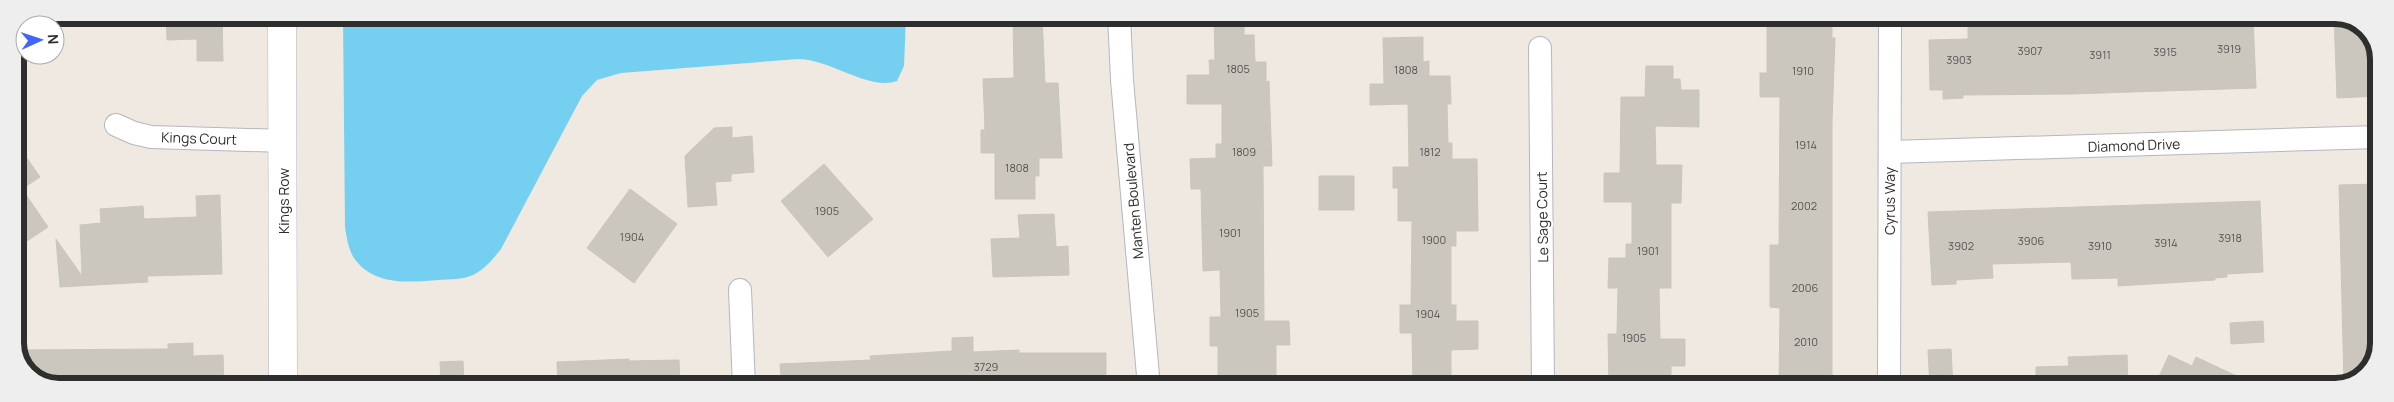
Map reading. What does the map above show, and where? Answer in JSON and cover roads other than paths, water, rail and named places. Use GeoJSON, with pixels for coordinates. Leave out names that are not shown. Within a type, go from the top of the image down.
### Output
{"type":"FeatureCollection","features":[{"type":"Feature","properties":{"kind":"street","name":"Kings Row"},"geometry":{"type":"LineString","coordinates":[[282,24],[284,141],[283,378]]}},
{"type":"Feature","properties":{"kind":"street","name":"Manten Boulevard"},"geometry":{"type":"LineString","coordinates":[[1119,24],[1123,89],[1148,378]]}},
{"type":"Feature","properties":{"kind":"street","name":"Cyrus Way"},"geometry":{"type":"LineString","coordinates":[[1889,378],[1890,24]]}},
{"type":"Feature","properties":{"kind":"street","name":"Le Sage Court"},"geometry":{"type":"LineString","coordinates":[[1540,48],[1544,378]]}},
{"type":"Feature","properties":{"kind":"street","name":"Kings Court"},"geometry":{"type":"LineString","coordinates":[[116,125],[134,133],[151,137],[284,141]]}},
{"type":"Feature","properties":{"kind":"street","name":"Diamond Drive"},"geometry":{"type":"LineString","coordinates":[[1890,152],[2370,137]]}},
{"type":"Feature","properties":{"kind":"street"},"geometry":{"type":"LineString","coordinates":[[740,290],[744,378]]}},
{"type":"Feature","properties":{"kind":"water"},"geometry":{"type":"Polygon","coordinates":[[[343,24],[906,24],[904,66],[897,81],[886,83],[874,82],[810,60],[798,59],[621,73],[597,80],[582,96],[501,249],[477,273],[465,278],[407,282],[375,276],[358,263],[352,255],[345,227],[343,24]]]}}]}
